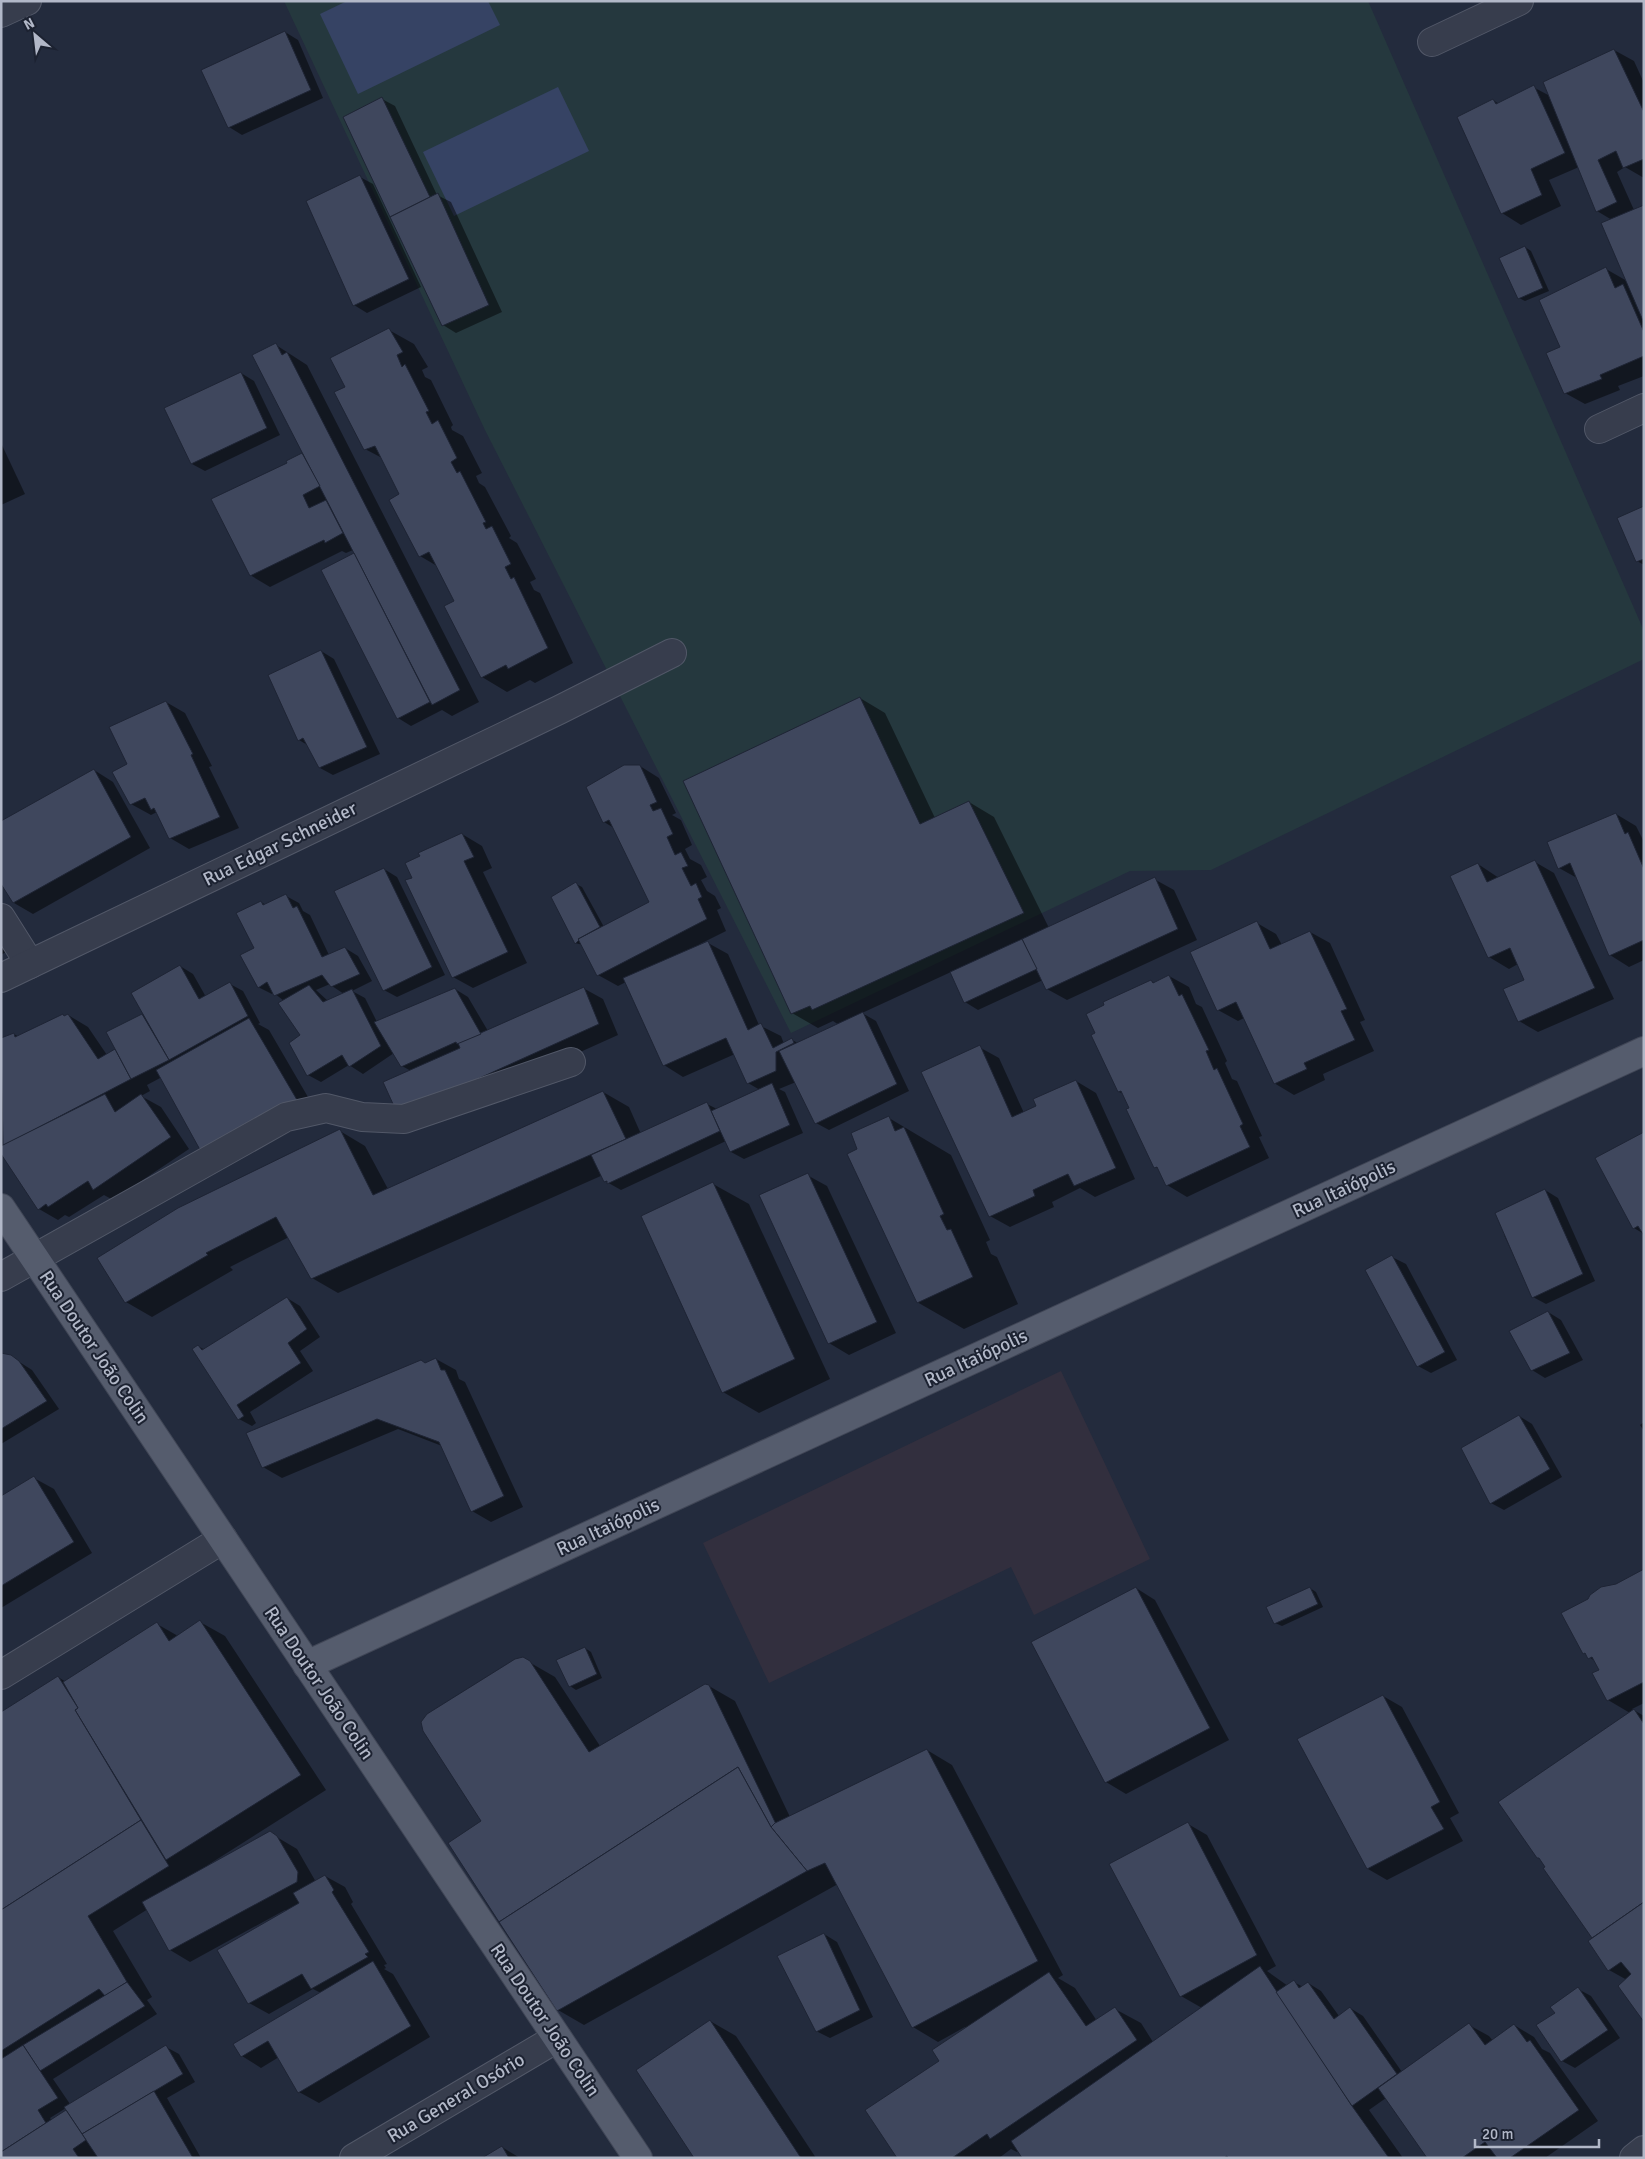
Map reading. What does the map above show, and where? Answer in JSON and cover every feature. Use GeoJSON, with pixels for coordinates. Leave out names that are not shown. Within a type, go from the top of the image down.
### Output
{"type":"FeatureCollection","features":[{"type":"Feature","properties":{"kind":"main road","name":"Rua Itaiópolis"},"geometry":{"type":"LineString","coordinates":[[307,1665],[1644,1051]]}},
{"type":"Feature","properties":{"kind":"main road","name":"Rua Doutor João Colin"},"geometry":{"type":"LineString","coordinates":[[1,1208],[638,2158]]}},
{"type":"Feature","properties":{"kind":"street"},"geometry":{"type":"LineString","coordinates":[[1,13],[27,1]]}},
{"type":"Feature","properties":{"kind":"street"},"geometry":{"type":"LineString","coordinates":[[1432,42],[1519,1]]}},
{"type":"Feature","properties":{"kind":"street"},"geometry":{"type":"LineString","coordinates":[[1599,429],[1644,408]]}},
{"type":"Feature","properties":{"kind":"street","name":"Rua Edgar Schneider"},"geometry":{"type":"LineString","coordinates":[[1,978],[559,710],[672,653]]}},
{"type":"Feature","properties":{"kind":"street"},"geometry":{"type":"LineString","coordinates":[[1,918],[30,964]]}},
{"type":"Feature","properties":{"kind":"street"},"geometry":{"type":"LineString","coordinates":[[1,1277],[286,1116],[326,1108],[362,1117],[404,1120],[571,1062]]}},
{"type":"Feature","properties":{"kind":"street"},"geometry":{"type":"LineString","coordinates":[[1,1675],[223,1539]]}},
{"type":"Feature","properties":{"kind":"street","name":"Rua General Osório"},"geometry":{"type":"LineString","coordinates":[[354,2158],[557,2038]]}},
{"type":"Feature","properties":{"kind":"street"},"geometry":{"type":"LineString","coordinates":[[1634,2158],[1644,2150]]}},
{"type":"Feature","properties":{"kind":"shaded area"},"geometry":{"type":"Polygon","coordinates":[[[284,1],[1368,1],[1644,631],[1644,659],[1211,870],[1130,871],[791,1033],[485,430],[284,1]]]}},
{"type":"Feature","properties":{"kind":"shaded area"},"geometry":{"type":"Polygon","coordinates":[[[1061,1371],[1150,1559],[1034,1615],[1011,1567],[769,1683],[703,1543],[1061,1371]]]}},
{"type":"Feature","properties":{"kind":"water"},"geometry":{"type":"Polygon","coordinates":[[[347,1],[488,1],[500,25],[358,94],[320,14],[347,1]]]}},
{"type":"Feature","properties":{"kind":"water"},"geometry":{"type":"Polygon","coordinates":[[[558,87],[589,151],[454,216],[423,152],[558,87]]]}},
{"type":"Feature","properties":{"kind":"building"},"geometry":{"type":"Polygon","coordinates":[[[285,31],[311,90],[228,128],[201,70],[285,31]]]}},
{"type":"Feature","properties":{"kind":"building"},"geometry":{"type":"Polygon","coordinates":[[[1614,49],[1644,112],[1644,159],[1623,168],[1616,151],[1598,160],[1617,202],[1596,212],[1543,82],[1614,49]]]}},
{"type":"Feature","properties":{"kind":"building"},"geometry":{"type":"Polygon","coordinates":[[[1534,85],[1565,153],[1531,169],[1542,195],[1501,214],[1457,117],[1493,99],[1496,104],[1534,85]]]}},
{"type":"Feature","properties":{"kind":"building"},"geometry":{"type":"Polygon","coordinates":[[[382,97],[430,197],[390,217],[343,117],[382,97]]]}},
{"type":"Feature","properties":{"kind":"building"},"geometry":{"type":"Polygon","coordinates":[[[360,175],[409,279],[353,306],[306,201],[360,175]]]}},
{"type":"Feature","properties":{"kind":"building"},"geometry":{"type":"Polygon","coordinates":[[[438,193],[489,305],[442,326],[390,217],[438,193]]]}},
{"type":"Feature","properties":{"kind":"building"},"geometry":{"type":"Polygon","coordinates":[[[1644,205],[1644,323],[1601,223],[1644,205]]]}},
{"type":"Feature","properties":{"kind":"building"},"geometry":{"type":"Polygon","coordinates":[[[1525,246],[1543,288],[1518,299],[1499,258],[1525,246]]]}},
{"type":"Feature","properties":{"kind":"building"},"geometry":{"type":"Polygon","coordinates":[[[1606,267],[1615,288],[1623,284],[1644,332],[1644,356],[1600,375],[1602,379],[1564,394],[1546,353],[1560,347],[1539,300],[1606,267]]]}},
{"type":"Feature","properties":{"kind":"building"},"geometry":{"type":"Polygon","coordinates":[[[389,328],[403,352],[397,355],[402,367],[405,364],[429,411],[426,412],[432,424],[438,420],[457,458],[451,462],[457,473],[460,471],[486,522],[483,523],[486,529],[492,526],[511,564],[505,567],[511,579],[514,577],[548,648],[508,669],[506,665],[481,678],[444,606],[454,601],[429,552],[419,557],[389,500],[399,494],[375,446],[364,450],[334,392],[345,387],[330,358],[389,328]]]}},
{"type":"Feature","properties":{"kind":"building"},"geometry":{"type":"Polygon","coordinates":[[[276,343],[282,355],[287,352],[460,690],[432,705],[252,355],[276,343]]]}},
{"type":"Feature","properties":{"kind":"building"},"geometry":{"type":"Polygon","coordinates":[[[241,372],[267,428],[191,464],[164,408],[241,372]]]}},
{"type":"Feature","properties":{"kind":"building"},"geometry":{"type":"Polygon","coordinates":[[[302,453],[320,486],[303,495],[309,508],[326,500],[343,533],[325,543],[324,540],[250,576],[211,499],[287,463],[286,461],[302,453]]]}},
{"type":"Feature","properties":{"kind":"building"},"geometry":{"type":"Polygon","coordinates":[[[1644,506],[1644,559],[1636,562],[1617,518],[1644,506]]]}},
{"type":"Feature","properties":{"kind":"building"},"geometry":{"type":"Polygon","coordinates":[[[354,553],[430,702],[397,719],[321,570],[354,553]]]}},
{"type":"Feature","properties":{"kind":"building"},"geometry":{"type":"Polygon","coordinates":[[[321,650],[367,747],[319,768],[303,738],[298,741],[268,675],[321,650]]]}},
{"type":"Feature","properties":{"kind":"building"},"geometry":{"type":"Polygon","coordinates":[[[860,697],[920,824],[969,801],[1024,913],[812,1010],[810,1006],[791,1014],[683,781],[860,697]]]}},
{"type":"Feature","properties":{"kind":"building"},"geometry":{"type":"Polygon","coordinates":[[[166,701],[193,754],[191,755],[220,817],[169,839],[154,808],[151,810],[145,798],[130,805],[112,772],[127,764],[109,727],[166,701]]]}},
{"type":"Feature","properties":{"kind":"building"},"geometry":{"type":"Polygon","coordinates":[[[624,765],[640,765],[657,802],[650,805],[653,811],[661,808],[673,834],[667,837],[675,855],[681,852],[688,866],[682,868],[691,886],[696,883],[702,897],[698,899],[707,919],[597,976],[578,939],[649,902],[609,820],[603,823],[586,787],[624,765]]]}},
{"type":"Feature","properties":{"kind":"building"},"geometry":{"type":"Polygon","coordinates":[[[94,769],[131,837],[13,903],[1,884],[1,821],[94,769]]]}},
{"type":"Feature","properties":{"kind":"building"},"geometry":{"type":"Polygon","coordinates":[[[1616,813],[1625,834],[1628,832],[1644,869],[1644,940],[1609,956],[1570,863],[1558,869],[1547,842],[1616,813]]]}},
{"type":"Feature","properties":{"kind":"building"},"geometry":{"type":"Polygon","coordinates":[[[462,833],[474,857],[464,861],[508,952],[452,978],[405,880],[412,878],[405,863],[420,856],[418,853],[462,833]]]}},
{"type":"Feature","properties":{"kind":"building"},"geometry":{"type":"Polygon","coordinates":[[[1535,860],[1595,988],[1518,1022],[1503,989],[1524,980],[1510,948],[1488,958],[1450,876],[1478,863],[1487,882],[1535,860]]]}},
{"type":"Feature","properties":{"kind":"building"},"geometry":{"type":"Polygon","coordinates":[[[384,868],[432,967],[383,991],[334,891],[384,868]]]}},
{"type":"Feature","properties":{"kind":"building"},"geometry":{"type":"Polygon","coordinates":[[[1155,877],[1178,929],[1046,990],[1022,939],[1155,877]]]}},
{"type":"Feature","properties":{"kind":"building"},"geometry":{"type":"Polygon","coordinates":[[[576,882],[600,927],[578,939],[575,944],[551,897],[576,882]]]}},
{"type":"Feature","properties":{"kind":"building"},"geometry":{"type":"Polygon","coordinates":[[[286,894],[293,908],[297,906],[322,957],[345,947],[360,974],[331,987],[322,975],[274,996],[267,982],[258,988],[240,955],[254,948],[236,913],[261,901],[263,905],[286,894]]]}},
{"type":"Feature","properties":{"kind":"building"},"geometry":{"type":"Polygon","coordinates":[[[1257,921],[1270,949],[1310,931],[1347,1009],[1341,1011],[1355,1040],[1304,1063],[1307,1069],[1274,1084],[1236,1002],[1217,1011],[1190,952],[1257,921]]]}},
{"type":"Feature","properties":{"kind":"building"},"geometry":{"type":"Polygon","coordinates":[[[1022,939],[1037,969],[964,1003],[950,972],[1022,939]]]}},
{"type":"Feature","properties":{"kind":"building"},"geometry":{"type":"Polygon","coordinates":[[[708,941],[748,1030],[761,1023],[773,1048],[792,1038],[794,1043],[776,1052],[776,1071],[747,1084],[726,1038],[663,1066],[623,978],[708,941]]]}},
{"type":"Feature","properties":{"kind":"building"},"geometry":{"type":"Polygon","coordinates":[[[180,965],[199,999],[230,982],[248,1016],[169,1060],[131,993],[180,965]]]}},
{"type":"Feature","properties":{"kind":"building"},"geometry":{"type":"Polygon","coordinates":[[[1169,975],[1179,996],[1182,994],[1209,1050],[1206,1051],[1214,1070],[1217,1068],[1243,1124],[1240,1126],[1250,1147],[1166,1186],[1157,1167],[1154,1168],[1126,1109],[1129,1108],[1121,1091],[1118,1092],[1091,1035],[1095,1033],[1086,1014],[1104,1005],[1103,1002],[1151,980],[1153,983],[1169,975]]]}},
{"type":"Feature","properties":{"kind":"building"},"geometry":{"type":"Polygon","coordinates":[[[309,985],[323,1002],[352,989],[381,1046],[349,1067],[342,1055],[307,1076],[289,1043],[300,1035],[278,1003],[309,985]]]}},
{"type":"Feature","properties":{"kind":"building"},"geometry":{"type":"Polygon","coordinates":[[[584,987],[599,1024],[398,1115],[383,1082],[460,1048],[458,1043],[584,987]]]}},
{"type":"Feature","properties":{"kind":"building"},"geometry":{"type":"Polygon","coordinates":[[[455,988],[481,1034],[457,1044],[456,1042],[401,1067],[374,1022],[455,988]]]}},
{"type":"Feature","properties":{"kind":"building"},"geometry":{"type":"Polygon","coordinates":[[[863,1012],[897,1084],[815,1124],[779,1051],[863,1012]]]}},
{"type":"Feature","properties":{"kind":"building"},"geometry":{"type":"Polygon","coordinates":[[[63,1014],[64,1016],[68,1014],[98,1059],[115,1049],[131,1079],[3,1146],[1,1038],[14,1033],[15,1037],[63,1014]]]}},
{"type":"Feature","properties":{"kind":"building"},"geometry":{"type":"Polygon","coordinates":[[[142,1014],[169,1060],[131,1079],[106,1032],[142,1014]]]}},
{"type":"Feature","properties":{"kind":"building"},"geometry":{"type":"Polygon","coordinates":[[[249,1018],[300,1105],[204,1157],[156,1070],[249,1018]]]}},
{"type":"Feature","properties":{"kind":"building"},"geometry":{"type":"Polygon","coordinates":[[[980,1045],[1012,1117],[1036,1106],[1033,1099],[1076,1080],[1116,1168],[1074,1186],[1068,1174],[1033,1190],[1035,1196],[989,1217],[921,1072],[980,1045]]]}},
{"type":"Feature","properties":{"kind":"building"},"geometry":{"type":"Polygon","coordinates":[[[772,1083],[790,1125],[730,1152],[711,1111],[772,1083]]]}},
{"type":"Feature","properties":{"kind":"building"},"geometry":{"type":"Polygon","coordinates":[[[603,1091],[626,1139],[311,1279],[276,1217],[206,1253],[208,1255],[125,1303],[97,1258],[178,1208],[340,1129],[373,1195],[603,1091]]]}},
{"type":"Feature","properties":{"kind":"building"},"geometry":{"type":"Polygon","coordinates":[[[105,1094],[115,1112],[141,1094],[171,1137],[93,1190],[88,1181],[48,1207],[46,1204],[38,1210],[1,1154],[1,1146],[105,1094]]]}},
{"type":"Feature","properties":{"kind":"building"},"geometry":{"type":"Polygon","coordinates":[[[707,1102],[720,1131],[607,1184],[607,1181],[604,1182],[591,1155],[707,1102]]]}},
{"type":"Feature","properties":{"kind":"building"},"geometry":{"type":"Polygon","coordinates":[[[889,1116],[895,1131],[904,1127],[944,1214],[940,1216],[947,1230],[951,1229],[973,1277],[917,1303],[847,1154],[857,1149],[851,1133],[889,1116]]]}},
{"type":"Feature","properties":{"kind":"building"},"geometry":{"type":"Polygon","coordinates":[[[1644,1132],[1644,1236],[1638,1226],[1633,1229],[1595,1158],[1644,1132]]]}},
{"type":"Feature","properties":{"kind":"building"},"geometry":{"type":"Polygon","coordinates":[[[808,1173],[877,1322],[828,1344],[759,1195],[808,1173]]]}},
{"type":"Feature","properties":{"kind":"building"},"geometry":{"type":"Polygon","coordinates":[[[713,1182],[795,1359],[722,1393],[641,1216],[713,1182]]]}},
{"type":"Feature","properties":{"kind":"building"},"geometry":{"type":"Polygon","coordinates":[[[1545,1189],[1583,1274],[1532,1298],[1495,1213],[1545,1189]]]}},
{"type":"Feature","properties":{"kind":"building"},"geometry":{"type":"Polygon","coordinates":[[[1392,1255],[1445,1352],[1417,1367],[1365,1270],[1392,1255]]]}},
{"type":"Feature","properties":{"kind":"building"},"geometry":{"type":"Polygon","coordinates":[[[287,1297],[307,1329],[288,1343],[301,1363],[237,1405],[244,1416],[238,1420],[192,1349],[198,1345],[202,1350],[287,1297]]]}},
{"type":"Feature","properties":{"kind":"building"},"geometry":{"type":"Polygon","coordinates":[[[1548,1311],[1570,1353],[1531,1371],[1509,1331],[1548,1311]]]}},
{"type":"Feature","properties":{"kind":"building"},"geometry":{"type":"Polygon","coordinates":[[[1,1353],[11,1355],[19,1361],[47,1401],[1,1429],[1,1353]]]}},
{"type":"Feature","properties":{"kind":"building"},"geometry":{"type":"Polygon","coordinates":[[[436,1358],[441,1370],[445,1370],[504,1496],[471,1512],[439,1442],[377,1419],[262,1468],[246,1433],[421,1360],[425,1363],[436,1358]]]}},
{"type":"Feature","properties":{"kind":"building"},"geometry":{"type":"Polygon","coordinates":[[[1519,1415],[1550,1469],[1490,1504],[1461,1448],[1519,1415]]]}},
{"type":"Feature","properties":{"kind":"building"},"geometry":{"type":"Polygon","coordinates":[[[34,1476],[74,1542],[1,1586],[1,1496],[34,1476]]]}},
{"type":"Feature","properties":{"kind":"building"},"geometry":{"type":"Polygon","coordinates":[[[1644,1569],[1644,1682],[1607,1701],[1592,1673],[1599,1670],[1592,1657],[1588,1659],[1585,1653],[1583,1654],[1561,1613],[1588,1599],[1590,1595],[1601,1587],[1616,1584],[1644,1569]]]}},
{"type":"Feature","properties":{"kind":"building"},"geometry":{"type":"Polygon","coordinates":[[[1136,1587],[1210,1728],[1105,1783],[1031,1642],[1136,1587]]]}},
{"type":"Feature","properties":{"kind":"building"},"geometry":{"type":"Polygon","coordinates":[[[1310,1587],[1318,1604],[1274,1624],[1266,1607],[1310,1587]]]}},
{"type":"Feature","properties":{"kind":"building"},"geometry":{"type":"Polygon","coordinates":[[[200,1620],[301,1775],[166,1860],[75,1710],[78,1708],[63,1682],[157,1622],[169,1641],[200,1620]]]}},
{"type":"Feature","properties":{"kind":"building"},"geometry":{"type":"Polygon","coordinates":[[[585,1647],[597,1674],[569,1687],[556,1660],[585,1647]]]}},
{"type":"Feature","properties":{"kind":"building"},"geometry":{"type":"Polygon","coordinates":[[[523,1657],[530,1661],[589,1752],[705,1684],[709,1685],[776,1824],[771,1827],[738,1767],[499,1922],[448,1843],[481,1821],[423,1731],[421,1722],[427,1714],[515,1659],[523,1657]]]}},
{"type":"Feature","properties":{"kind":"building"},"geometry":{"type":"Polygon","coordinates":[[[58,1676],[78,1708],[75,1710],[141,1820],[1,1910],[1,1712],[58,1676]]]}},
{"type":"Feature","properties":{"kind":"building"},"geometry":{"type":"Polygon","coordinates":[[[1383,1695],[1440,1802],[1431,1807],[1444,1829],[1367,1869],[1297,1739],[1383,1695]]]}},
{"type":"Feature","properties":{"kind":"building"},"geometry":{"type":"Polygon","coordinates":[[[1634,1709],[1644,1724],[1644,1902],[1592,1938],[1543,1868],[1545,1867],[1539,1858],[1537,1858],[1498,1802],[1634,1709]]]}},
{"type":"Feature","properties":{"kind":"building"},"geometry":{"type":"Polygon","coordinates":[[[927,1749],[1038,1961],[912,2028],[825,1863],[807,1871],[771,1827],[775,1823],[927,1749]]]}},
{"type":"Feature","properties":{"kind":"building"},"geometry":{"type":"Polygon","coordinates":[[[738,1767],[771,1827],[807,1871],[557,2011],[499,1922],[738,1767]]]}},
{"type":"Feature","properties":{"kind":"building"},"geometry":{"type":"Polygon","coordinates":[[[141,1820],[169,1866],[88,1916],[127,1982],[105,1996],[99,1989],[1,2051],[1,1910],[141,1820]]]}},
{"type":"Feature","properties":{"kind":"building"},"geometry":{"type":"Polygon","coordinates":[[[1188,1822],[1257,1955],[1180,1997],[1109,1864],[1188,1822]]]}},
{"type":"Feature","properties":{"kind":"building"},"geometry":{"type":"Polygon","coordinates":[[[270,1831],[277,1836],[298,1872],[297,1882],[169,1951],[142,1902],[270,1831]]]}},
{"type":"Feature","properties":{"kind":"building"},"geometry":{"type":"Polygon","coordinates":[[[325,1875],[334,1890],[332,1892],[369,1952],[365,1954],[368,1957],[311,1989],[302,1974],[248,2004],[217,1950],[299,1903],[293,1893],[325,1875]]]}},
{"type":"Feature","properties":{"kind":"building"},"geometry":{"type":"Polygon","coordinates":[[[1644,1902],[1644,2022],[1618,1986],[1631,1974],[1621,1962],[1608,1971],[1588,1941],[1644,1902]]]}},
{"type":"Feature","properties":{"kind":"building"},"geometry":{"type":"Polygon","coordinates":[[[824,1933],[860,2010],[816,2032],[777,1956],[824,1933]]]}},
{"type":"Feature","properties":{"kind":"building"},"geometry":{"type":"Polygon","coordinates":[[[373,1961],[411,2026],[298,2093],[268,2041],[241,2057],[233,2044],[373,1961]]]}},
{"type":"Feature","properties":{"kind":"building"},"geometry":{"type":"Polygon","coordinates":[[[1260,1966],[1352,2106],[1389,2158],[1228,2158],[1227,2156],[1224,2158],[1022,2158],[1011,2141],[1260,1966]]]}},
{"type":"Feature","properties":{"kind":"building"},"geometry":{"type":"Polygon","coordinates":[[[1049,1972],[1086,2026],[1115,2007],[1137,2040],[990,2139],[987,2134],[952,2158],[897,2158],[865,2110],[939,2061],[932,2050],[1049,1972]]]}},
{"type":"Feature","properties":{"kind":"building"},"geometry":{"type":"Polygon","coordinates":[[[1294,1980],[1299,1988],[1308,1982],[1334,2019],[1350,2007],[1397,2074],[1352,2106],[1276,1992],[1294,1980]]]}},
{"type":"Feature","properties":{"kind":"building"},"geometry":{"type":"Polygon","coordinates":[[[127,1982],[145,2006],[40,2071],[23,2045],[127,1982]]]}},
{"type":"Feature","properties":{"kind":"building"},"geometry":{"type":"Polygon","coordinates":[[[1578,1987],[1608,2030],[1561,2062],[1536,2025],[1555,2013],[1550,2007],[1578,1987]]]}},
{"type":"Feature","properties":{"kind":"building"},"geometry":{"type":"Polygon","coordinates":[[[710,2020],[801,2158],[694,2158],[636,2070],[710,2020]]]}},
{"type":"Feature","properties":{"kind":"building"},"geometry":{"type":"Polygon","coordinates":[[[1469,2023],[1485,2045],[1514,2024],[1527,2042],[1530,2040],[1579,2110],[1510,2158],[1497,2158],[1485,2142],[1462,2158],[1427,2158],[1378,2088],[1469,2023]]]}},
{"type":"Feature","properties":{"kind":"building"},"geometry":{"type":"Polygon","coordinates":[[[23,2045],[58,2098],[38,2110],[46,2123],[1,2152],[1,2059],[23,2045]]]}},
{"type":"Feature","properties":{"kind":"building"},"geometry":{"type":"Polygon","coordinates":[[[166,2045],[183,2074],[82,2134],[64,2107],[166,2045]]]}},
{"type":"Feature","properties":{"kind":"building"},"geometry":{"type":"Polygon","coordinates":[[[154,2091],[193,2158],[98,2158],[82,2134],[154,2091]]]}},
{"type":"Feature","properties":{"kind":"building"},"geometry":{"type":"Polygon","coordinates":[[[66,2110],[86,2140],[73,2149],[79,2158],[1,2158],[1,2152],[66,2110]]]}},
{"type":"Feature","properties":{"kind":"building"},"geometry":{"type":"Polygon","coordinates":[[[502,2146],[509,2158],[482,2158],[502,2146]]]}}]}
